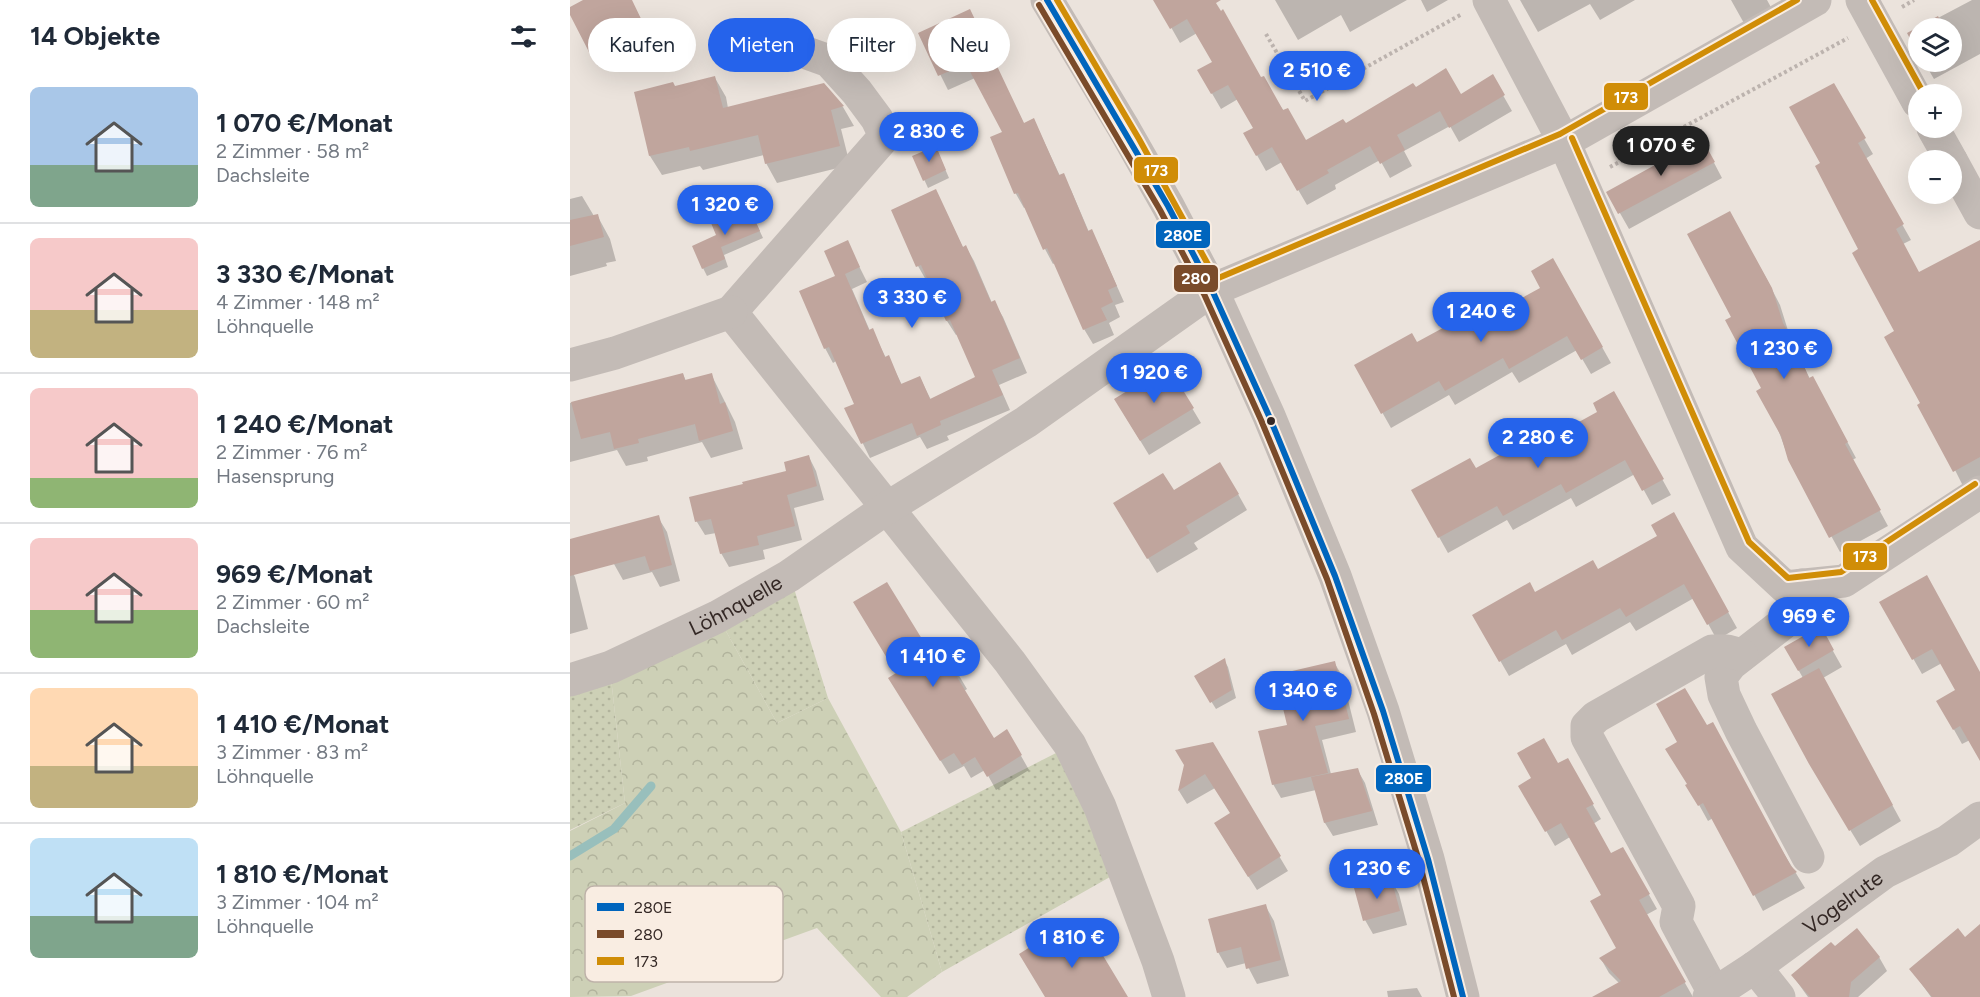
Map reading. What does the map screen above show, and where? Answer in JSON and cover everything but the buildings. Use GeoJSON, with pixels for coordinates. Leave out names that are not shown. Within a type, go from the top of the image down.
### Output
{"type":"FeatureCollection","features":[{"type":"Feature","properties":{"kind":"street"},"geometry":{"type":"LineString","coordinates":[[1047,0],[1168,206],[1212,290],[1269,416],[1335,576],[1383,711],[1428,859],[1463,997]]}},
{"type":"Feature","properties":{"kind":"street","name":"Löhnquelle"},"geometry":{"type":"LineString","coordinates":[[570,680],[611,667],[717,617],[789,576],[887,508],[1026,422],[1212,290],[1564,142],[1815,0]]}},
{"type":"Feature","properties":{"kind":"street"},"geometry":{"type":"LineString","coordinates":[[1478,6],[1564,142],[1742,547],[1785,587],[1844,581],[1980,492]]}},
{"type":"Feature","properties":{"kind":"street"},"geometry":{"type":"LineString","coordinates":[[1868,12],[1908,84]]}},
{"type":"Feature","properties":{"kind":"street"},"geometry":{"type":"LineString","coordinates":[[570,365],[615,353],[731,312],[885,136],[878,119],[857,92],[829,61],[815,56]]}},
{"type":"Feature","properties":{"kind":"street"},"geometry":{"type":"LineString","coordinates":[[1962,181],[1980,213]]}},
{"type":"Feature","properties":{"kind":"street"},"geometry":{"type":"LineString","coordinates":[[731,312],[1010,662],[1070,745],[1100,807],[1158,960],[1169,997]]}},
{"type":"Feature","properties":{"kind":"street"},"geometry":{"type":"LineString","coordinates":[[1802,585],[1785,622],[1742,654],[1721,677],[1724,695],[1808,858]]}},
{"type":"Feature","properties":{"kind":"street"},"geometry":{"type":"LineString","coordinates":[[1712,995],[1676,922],[1679,906],[1587,737],[1587,726],[1596,717],[1712,651],[1742,654]]}},
{"type":"Feature","properties":{"kind":"street","name":"Vogelrute"},"geometry":{"type":"LineString","coordinates":[[1712,995],[1755,967],[1884,872],[1948,841],[1980,818]]}},
{"type":"Feature","properties":{"kind":"street"},"geometry":{"type":"LineString","coordinates":[[1755,967],[1779,997]]}},
{"type":"Feature","properties":{"kind":"path"},"geometry":{"type":"LineString","coordinates":[[1581,182],[1868,12],[1914,0]]}},
{"type":"Feature","properties":{"kind":"path"},"geometry":{"type":"LineString","coordinates":[[1266,34],[1305,101],[1478,6]]}},
{"type":"Feature","properties":{"kind":"green space"},"geometry":{"type":"Polygon","coordinates":[[[792,582],[828,698],[777,723],[722,624],[792,582]]]}},
{"type":"Feature","properties":{"kind":"green space"},"geometry":{"type":"Polygon","coordinates":[[[722,624],[777,723],[828,698],[901,832],[942,972],[907,997],[881,997],[817,928],[783,940],[783,886],[585,886],[585,982],[669,982],[631,996],[570,997],[570,831],[625,803],[611,678],[722,624]]]}},
{"type":"Feature","properties":{"kind":"green space"},"geometry":{"type":"Polygon","coordinates":[[[611,678],[625,803],[570,830],[570,695],[611,678]]]}},
{"type":"Feature","properties":{"kind":"green space"},"geometry":{"type":"Polygon","coordinates":[[[1058,752],[1117,873],[942,972],[901,832],[1058,752]]]}},
{"type":"Feature","properties":{"kind":"waterway"},"geometry":{"type":"LineString","coordinates":[[570,856],[614,829],[651,786]]}},
{"type":"Feature","properties":{"kind":"transit line","name":"280E"},"geometry":{"type":"LineString","coordinates":[[1047,0],[1168,206],[1212,290],[1269,416],[1335,576],[1383,711],[1428,859],[1463,997]]}},
{"type":"Feature","properties":{"kind":"transit line","name":"173"},"geometry":{"type":"LineString","coordinates":[[1057,0],[1139,139],[1216,279],[1560,134],[1797,0]]}},
{"type":"Feature","properties":{"kind":"transit line","name":"173"},"geometry":{"type":"LineString","coordinates":[[1872,0],[1918,84]]}},
{"type":"Feature","properties":{"kind":"transit line","name":"280"},"geometry":{"type":"LineString","coordinates":[[1039,5],[1160,210],[1204,294],[1261,420],[1327,579],[1374,714],[1419,861],[1454,997]]}},
{"type":"Feature","properties":{"kind":"transit line","name":"173"},"geometry":{"type":"LineString","coordinates":[[1572,138],[1749,542],[1788,578],[1841,572],[1975,484]]}}]}
